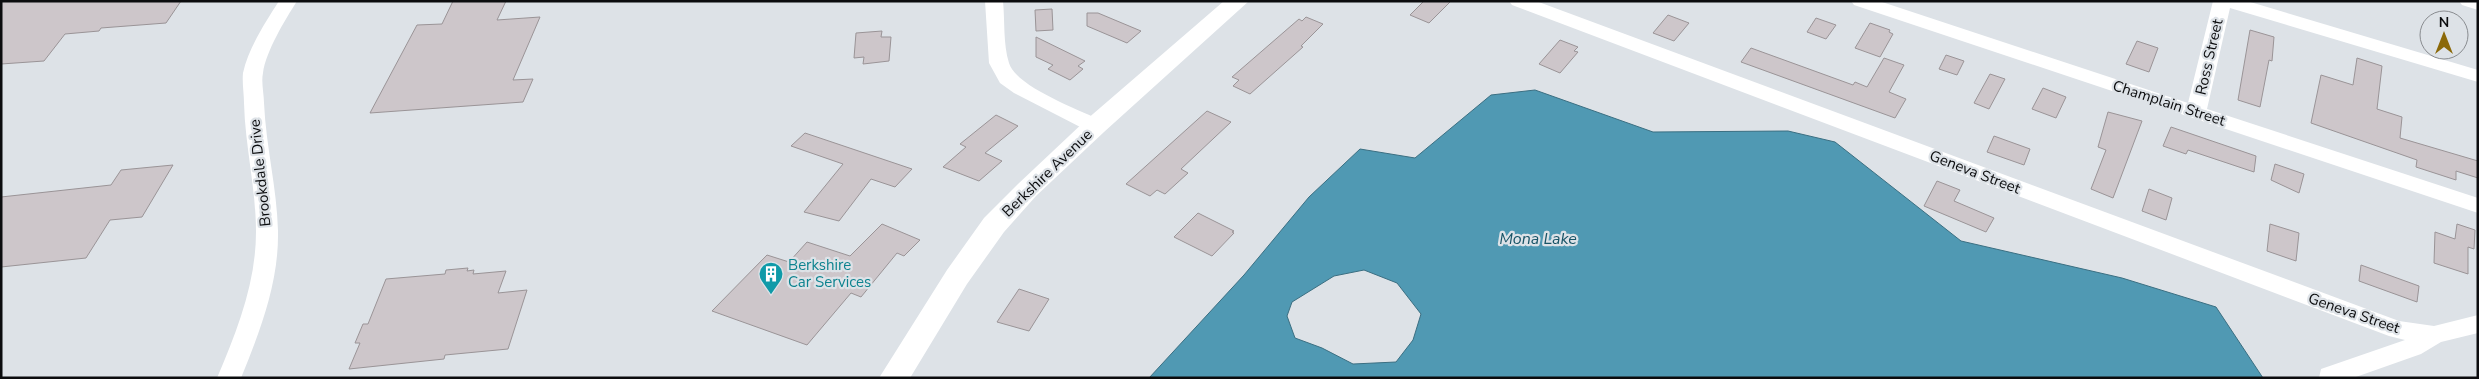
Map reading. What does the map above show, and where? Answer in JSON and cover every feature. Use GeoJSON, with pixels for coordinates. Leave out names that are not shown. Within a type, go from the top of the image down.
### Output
{"type":"FeatureCollection","features":[{"type":"Feature","properties":{"kind":"main road","name":"Berkshire Avenue"},"geometry":{"type":"LineString","coordinates":[[894,378],[957,277],[994,225],[1027,190],[1095,126],[1238,1]]}},
{"type":"Feature","properties":{"kind":"street","name":"Brookdale Drive"},"geometry":{"type":"LineString","coordinates":[[229,378],[248,332],[260,293],[267,234],[266,199],[255,134],[253,73],[272,26],[288,1]]}},
{"type":"Feature","properties":{"kind":"street"},"geometry":{"type":"LineString","coordinates":[[994,1],[999,63],[1007,79],[1021,89],[1095,126]]}},
{"type":"Feature","properties":{"kind":"street","name":"Geneva Street"},"geometry":{"type":"LineString","coordinates":[[1518,1],[2397,330],[2434,335]]}},
{"type":"Feature","properties":{"kind":"street","name":"Champlain Street"},"geometry":{"type":"LineString","coordinates":[[1860,1],[2478,206]]}},
{"type":"Feature","properties":{"kind":"street","name":"Ross Street"},"geometry":{"type":"LineString","coordinates":[[2196,112],[2222,1]]}},
{"type":"Feature","properties":{"kind":"street"},"geometry":{"type":"LineString","coordinates":[[2227,1],[2478,76]]}},
{"type":"Feature","properties":{"kind":"street"},"geometry":{"type":"LineString","coordinates":[[2468,1],[2478,5]]}},
{"type":"Feature","properties":{"kind":"street"},"geometry":{"type":"LineString","coordinates":[[2330,376],[2413,347],[2434,335],[2478,324]]}},
{"type":"Feature","properties":{"kind":"water","name":"Mona Lake"},"geometry":{"type":"Polygon","coordinates":[[[1535,90],[1653,132],[1788,131],[1835,142],[1961,241],[2122,278],[2216,307],[2263,378],[1149,378],[1244,275],[1309,197],[1360,149],[1415,158],[1491,95],[1535,90]],[[1364,270],[1334,276],[1292,302],[1287,316],[1295,338],[1322,348],[1353,364],[1396,362],[1413,340],[1421,314],[1397,283],[1364,270]]]}},
{"type":"Feature","properties":{"kind":"building"},"geometry":{"type":"Polygon","coordinates":[[[1,1],[181,1],[166,23],[101,28],[99,31],[65,34],[44,61],[1,64],[1,1]]]}},
{"type":"Feature","properties":{"kind":"building"},"geometry":{"type":"Polygon","coordinates":[[[453,1],[506,1],[497,20],[540,17],[513,80],[533,79],[523,102],[370,113],[417,25],[442,24],[453,1]]]}},
{"type":"Feature","properties":{"kind":"building"},"geometry":{"type":"Polygon","coordinates":[[[1424,1],[1451,1],[1429,23],[1410,15],[1424,1]]]}},
{"type":"Feature","properties":{"kind":"building"},"geometry":{"type":"Polygon","coordinates":[[[1052,9],[1053,30],[1036,31],[1035,10],[1052,9]]]}},
{"type":"Feature","properties":{"kind":"building"},"geometry":{"type":"Polygon","coordinates":[[[1087,13],[1098,13],[1141,31],[1127,43],[1087,26],[1087,13]]]}},
{"type":"Feature","properties":{"kind":"building"},"geometry":{"type":"Polygon","coordinates":[[[1668,15],[1689,23],[1674,41],[1653,33],[1668,15]]]}},
{"type":"Feature","properties":{"kind":"building"},"geometry":{"type":"Polygon","coordinates":[[[1306,17],[1323,24],[1301,46],[1303,47],[1250,94],[1233,86],[1239,80],[1232,77],[1299,19],[1302,21],[1306,17]]]}},
{"type":"Feature","properties":{"kind":"building"},"geometry":{"type":"Polygon","coordinates":[[[1816,18],[1836,25],[1826,39],[1807,32],[1816,18]]]}},
{"type":"Feature","properties":{"kind":"building"},"geometry":{"type":"Polygon","coordinates":[[[1870,23],[1890,30],[1889,32],[1893,34],[1880,57],[1855,48],[1870,23]]]}},
{"type":"Feature","properties":{"kind":"building"},"geometry":{"type":"Polygon","coordinates":[[[2250,30],[2274,37],[2272,61],[2269,60],[2260,107],[2238,100],[2250,30]]]}},
{"type":"Feature","properties":{"kind":"building"},"geometry":{"type":"Polygon","coordinates":[[[882,31],[881,37],[891,37],[889,61],[863,64],[864,57],[854,58],[856,33],[882,31]]]}},
{"type":"Feature","properties":{"kind":"building"},"geometry":{"type":"Polygon","coordinates":[[[1036,37],[1085,61],[1078,66],[1083,69],[1070,80],[1048,69],[1053,65],[1036,57],[1036,37]]]}},
{"type":"Feature","properties":{"kind":"building"},"geometry":{"type":"Polygon","coordinates":[[[1560,40],[1578,47],[1574,51],[1578,52],[1560,73],[1539,64],[1560,40]]]}},
{"type":"Feature","properties":{"kind":"building"},"geometry":{"type":"Polygon","coordinates":[[[2137,41],[2158,48],[2149,72],[2126,64],[2137,41]]]}},
{"type":"Feature","properties":{"kind":"building"},"geometry":{"type":"Polygon","coordinates":[[[1751,48],[1853,85],[1855,82],[1867,87],[1884,58],[1904,65],[1889,92],[1906,99],[1895,118],[1741,62],[1751,48]]]}},
{"type":"Feature","properties":{"kind":"building"},"geometry":{"type":"Polygon","coordinates":[[[1946,55],[1964,61],[1957,75],[1939,69],[1946,55]]]}},
{"type":"Feature","properties":{"kind":"building"},"geometry":{"type":"Polygon","coordinates":[[[2357,58],[2382,66],[2377,109],[2402,117],[2400,138],[2478,161],[2478,178],[2456,171],[2456,180],[2416,167],[2417,160],[2311,123],[2321,75],[2353,85],[2357,58]]]}},
{"type":"Feature","properties":{"kind":"building"},"geometry":{"type":"Polygon","coordinates":[[[1990,74],[2005,79],[1989,109],[1974,103],[1990,74]]]}},
{"type":"Feature","properties":{"kind":"building"},"geometry":{"type":"Polygon","coordinates":[[[2043,88],[2066,97],[2056,118],[2032,109],[2043,88]]]}},
{"type":"Feature","properties":{"kind":"building"},"geometry":{"type":"Polygon","coordinates":[[[1207,111],[1231,122],[1181,169],[1188,173],[1165,194],[1157,190],[1150,196],[1126,184],[1207,111]]]}},
{"type":"Feature","properties":{"kind":"building"},"geometry":{"type":"Polygon","coordinates":[[[2108,112],[2142,121],[2113,198],[2091,189],[2106,150],[2098,147],[2108,112]]]}},
{"type":"Feature","properties":{"kind":"building"},"geometry":{"type":"Polygon","coordinates":[[[996,115],[1018,126],[985,153],[1002,161],[979,181],[943,167],[966,147],[960,144],[996,115]]]}},
{"type":"Feature","properties":{"kind":"building"},"geometry":{"type":"Polygon","coordinates":[[[2171,127],[2256,156],[2254,172],[2188,150],[2186,154],[2163,146],[2171,127]]]}},
{"type":"Feature","properties":{"kind":"building"},"geometry":{"type":"Polygon","coordinates":[[[805,133],[912,169],[895,187],[871,179],[839,221],[804,212],[843,164],[791,146],[805,133]]]}},
{"type":"Feature","properties":{"kind":"building"},"geometry":{"type":"Polygon","coordinates":[[[1994,136],[2030,149],[2024,165],[1987,152],[1994,136]]]}},
{"type":"Feature","properties":{"kind":"building"},"geometry":{"type":"Polygon","coordinates":[[[2275,164],[2304,174],[2299,193],[2271,180],[2275,164]]]}},
{"type":"Feature","properties":{"kind":"building"},"geometry":{"type":"Polygon","coordinates":[[[173,165],[142,217],[110,220],[86,258],[1,267],[1,197],[111,185],[121,170],[173,165]]]}},
{"type":"Feature","properties":{"kind":"building"},"geometry":{"type":"Polygon","coordinates":[[[1937,181],[1960,190],[1954,201],[1994,218],[1986,232],[1924,206],[1937,181]]]}},
{"type":"Feature","properties":{"kind":"building"},"geometry":{"type":"Polygon","coordinates":[[[2149,189],[2172,198],[2166,220],[2142,211],[2149,189]]]}},
{"type":"Feature","properties":{"kind":"building"},"geometry":{"type":"Polygon","coordinates":[[[1198,213],[1234,231],[1212,256],[1174,237],[1198,213]]]}},
{"type":"Feature","properties":{"kind":"building"},"geometry":{"type":"Polygon","coordinates":[[[882,224],[920,240],[904,256],[897,253],[861,297],[851,293],[807,345],[712,311],[767,255],[789,262],[807,242],[850,256],[882,224]]]}},
{"type":"Feature","properties":{"kind":"building"},"geometry":{"type":"Polygon","coordinates":[[[2270,224],[2299,233],[2296,261],[2267,251],[2270,224]]]}},
{"type":"Feature","properties":{"kind":"building"},"geometry":{"type":"Polygon","coordinates":[[[2457,224],[2475,230],[2474,249],[2468,247],[2468,274],[2434,263],[2435,232],[2455,239],[2457,224]]]}},
{"type":"Feature","properties":{"kind":"building"},"geometry":{"type":"Polygon","coordinates":[[[2361,265],[2419,286],[2417,302],[2359,281],[2361,265]]]}},
{"type":"Feature","properties":{"kind":"building"},"geometry":{"type":"Polygon","coordinates":[[[468,268],[467,271],[474,270],[473,274],[506,271],[498,293],[527,290],[508,349],[445,355],[444,359],[349,369],[360,343],[355,343],[363,324],[368,324],[386,279],[445,274],[446,270],[468,268]]]}},
{"type":"Feature","properties":{"kind":"building"},"geometry":{"type":"Polygon","coordinates":[[[1019,289],[1049,299],[1029,331],[997,322],[1019,289]]]}},
{"type":"Feature","properties":{"kind":"place","name":"Berkshire Car Services"},"geometry":{"type":"Point","coordinates":[771,295]}}]}
